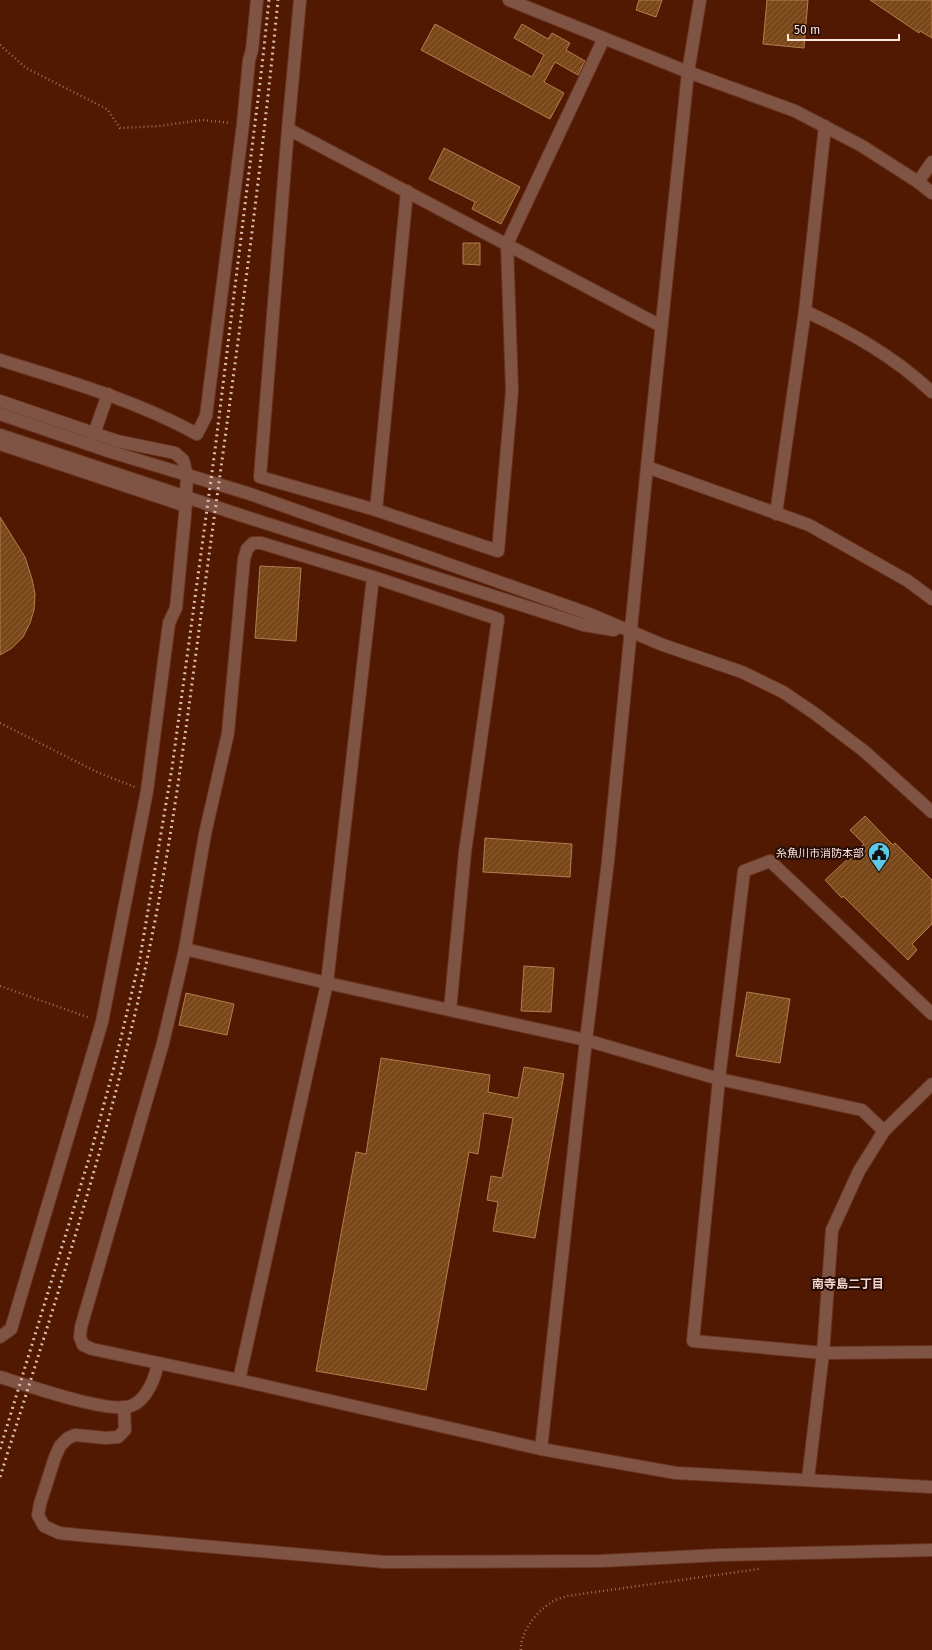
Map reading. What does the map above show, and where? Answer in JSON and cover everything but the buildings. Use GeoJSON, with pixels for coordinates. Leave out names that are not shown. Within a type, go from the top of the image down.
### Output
{"type":"FeatureCollection","features":[{"type":"Feature","properties":{"kind":"street"},"geometry":{"type":"LineString","coordinates":[[0,360],[108,394],[169,419],[197,434],[206,416],[257,0]]}},
{"type":"Feature","properties":{"kind":"street"},"geometry":{"type":"LineString","coordinates":[[300,0],[260,477],[376,510],[498,551],[512,391],[507,244],[604,38]]}},
{"type":"Feature","properties":{"kind":"street"},"geometry":{"type":"LineString","coordinates":[[509,0],[688,72],[795,112],[862,146],[918,182],[932,193]]}},
{"type":"Feature","properties":{"kind":"street"},"geometry":{"type":"LineString","coordinates":[[541,1449],[586,1040],[608,861],[646,466],[688,72],[700,0]]}},
{"type":"Feature","properties":{"kind":"street"},"geometry":{"type":"LineString","coordinates":[[776,514],[805,311],[825,126]]}},
{"type":"Feature","properties":{"kind":"street"},"geometry":{"type":"LineString","coordinates":[[288,129],[661,326]]}},
{"type":"Feature","properties":{"kind":"street"},"geometry":{"type":"LineString","coordinates":[[918,182],[932,162]]}},
{"type":"Feature","properties":{"kind":"street"},"geometry":{"type":"LineString","coordinates":[[376,510],[406,191]]}},
{"type":"Feature","properties":{"kind":"street"},"geometry":{"type":"LineString","coordinates":[[805,311],[847,331],[879,351],[914,375],[932,392]]}},
{"type":"Feature","properties":{"kind":"street"},"geometry":{"type":"LineString","coordinates":[[94,434],[108,394]]}},
{"type":"Feature","properties":{"kind":"street"},"geometry":{"type":"LineString","coordinates":[[0,401],[117,441],[175,453],[183,460],[187,475],[176,608],[169,623],[147,791],[102,1022],[11,1329],[0,1337]]}},
{"type":"Feature","properties":{"kind":"street"},"geometry":{"type":"LineString","coordinates":[[0,414],[108,451],[247,493],[587,613],[631,632],[742,672],[783,692],[864,751],[932,812]]}},
{"type":"Feature","properties":{"kind":"street"},"geometry":{"type":"LineString","coordinates":[[0,435],[186,501]]}},
{"type":"Feature","properties":{"kind":"street"},"geometry":{"type":"LineString","coordinates":[[0,444],[584,625],[631,632]]}},
{"type":"Feature","properties":{"kind":"street"},"geometry":{"type":"LineString","coordinates":[[646,466],[809,525],[908,581],[932,599]]}},
{"type":"Feature","properties":{"kind":"street"},"geometry":{"type":"LineString","coordinates":[[450,1010],[465,852],[498,619],[373,577],[261,543],[253,543],[247,549],[244,559],[228,733],[205,834],[185,949],[163,1043],[81,1327],[80,1337],[83,1345],[92,1349],[240,1380],[541,1449],[676,1473],[808,1479],[932,1487]]}},
{"type":"Feature","properties":{"kind":"street"},"geometry":{"type":"LineString","coordinates":[[240,1380],[327,983],[373,577]]}},
{"type":"Feature","properties":{"kind":"street"},"geometry":{"type":"LineString","coordinates":[[932,1014],[770,861],[744,871],[719,1080],[693,1341],[822,1353],[932,1352]]}},
{"type":"Feature","properties":{"kind":"street"},"geometry":{"type":"LineString","coordinates":[[185,949],[327,983],[586,1040],[719,1080],[862,1110],[884,1131]]}},
{"type":"Feature","properties":{"kind":"street"},"geometry":{"type":"LineString","coordinates":[[808,1479],[822,1353],[832,1230],[859,1171],[884,1131],[932,1084]]}},
{"type":"Feature","properties":{"kind":"street"},"geometry":{"type":"LineString","coordinates":[[0,1377],[101,1406],[124,1407],[132,1405],[148,1392],[158,1363]]}},
{"type":"Feature","properties":{"kind":"street"},"geometry":{"type":"LineString","coordinates":[[124,1407],[125,1430],[118,1437],[106,1438],[75,1436],[68,1438],[60,1446],[40,1504],[38,1515],[44,1526],[60,1533],[78,1535],[384,1562],[601,1561],[720,1555],[932,1550]]}},
{"type":"Feature","properties":{"kind":"path"},"geometry":{"type":"LineString","coordinates":[[0,45],[26,68],[107,109],[120,128],[160,126],[202,120],[243,124]]}},
{"type":"Feature","properties":{"kind":"path"},"geometry":{"type":"LineString","coordinates":[[0,723],[99,773],[147,791]]}},
{"type":"Feature","properties":{"kind":"path"},"geometry":{"type":"LineString","coordinates":[[0,986],[102,1022]]}},
{"type":"Feature","properties":{"kind":"path"},"geometry":{"type":"LineString","coordinates":[[521,1650],[521,1642],[531,1622],[552,1602],[567,1596],[766,1568],[778,1554]]}},
{"type":"Feature","properties":{"kind":"railway"},"geometry":{"type":"LineString","coordinates":[[0,1449],[91,1152],[114,1067],[140,958],[172,768],[215,450],[269,0]]}},
{"type":"Feature","properties":{"kind":"railway"},"geometry":{"type":"LineString","coordinates":[[0,1477],[80,1220],[116,1091],[147,960],[157,909],[175,806],[238,343],[278,0]]}},
{"type":"Feature","properties":{"kind":"place","name":"糸魚川市消防本部"},"geometry":{"type":"Point","coordinates":[879,872]}},
{"type":"Feature","properties":{"kind":"district","name":"南寺島二丁目"},"geometry":{"type":"Point","coordinates":[848,1284]}}]}
